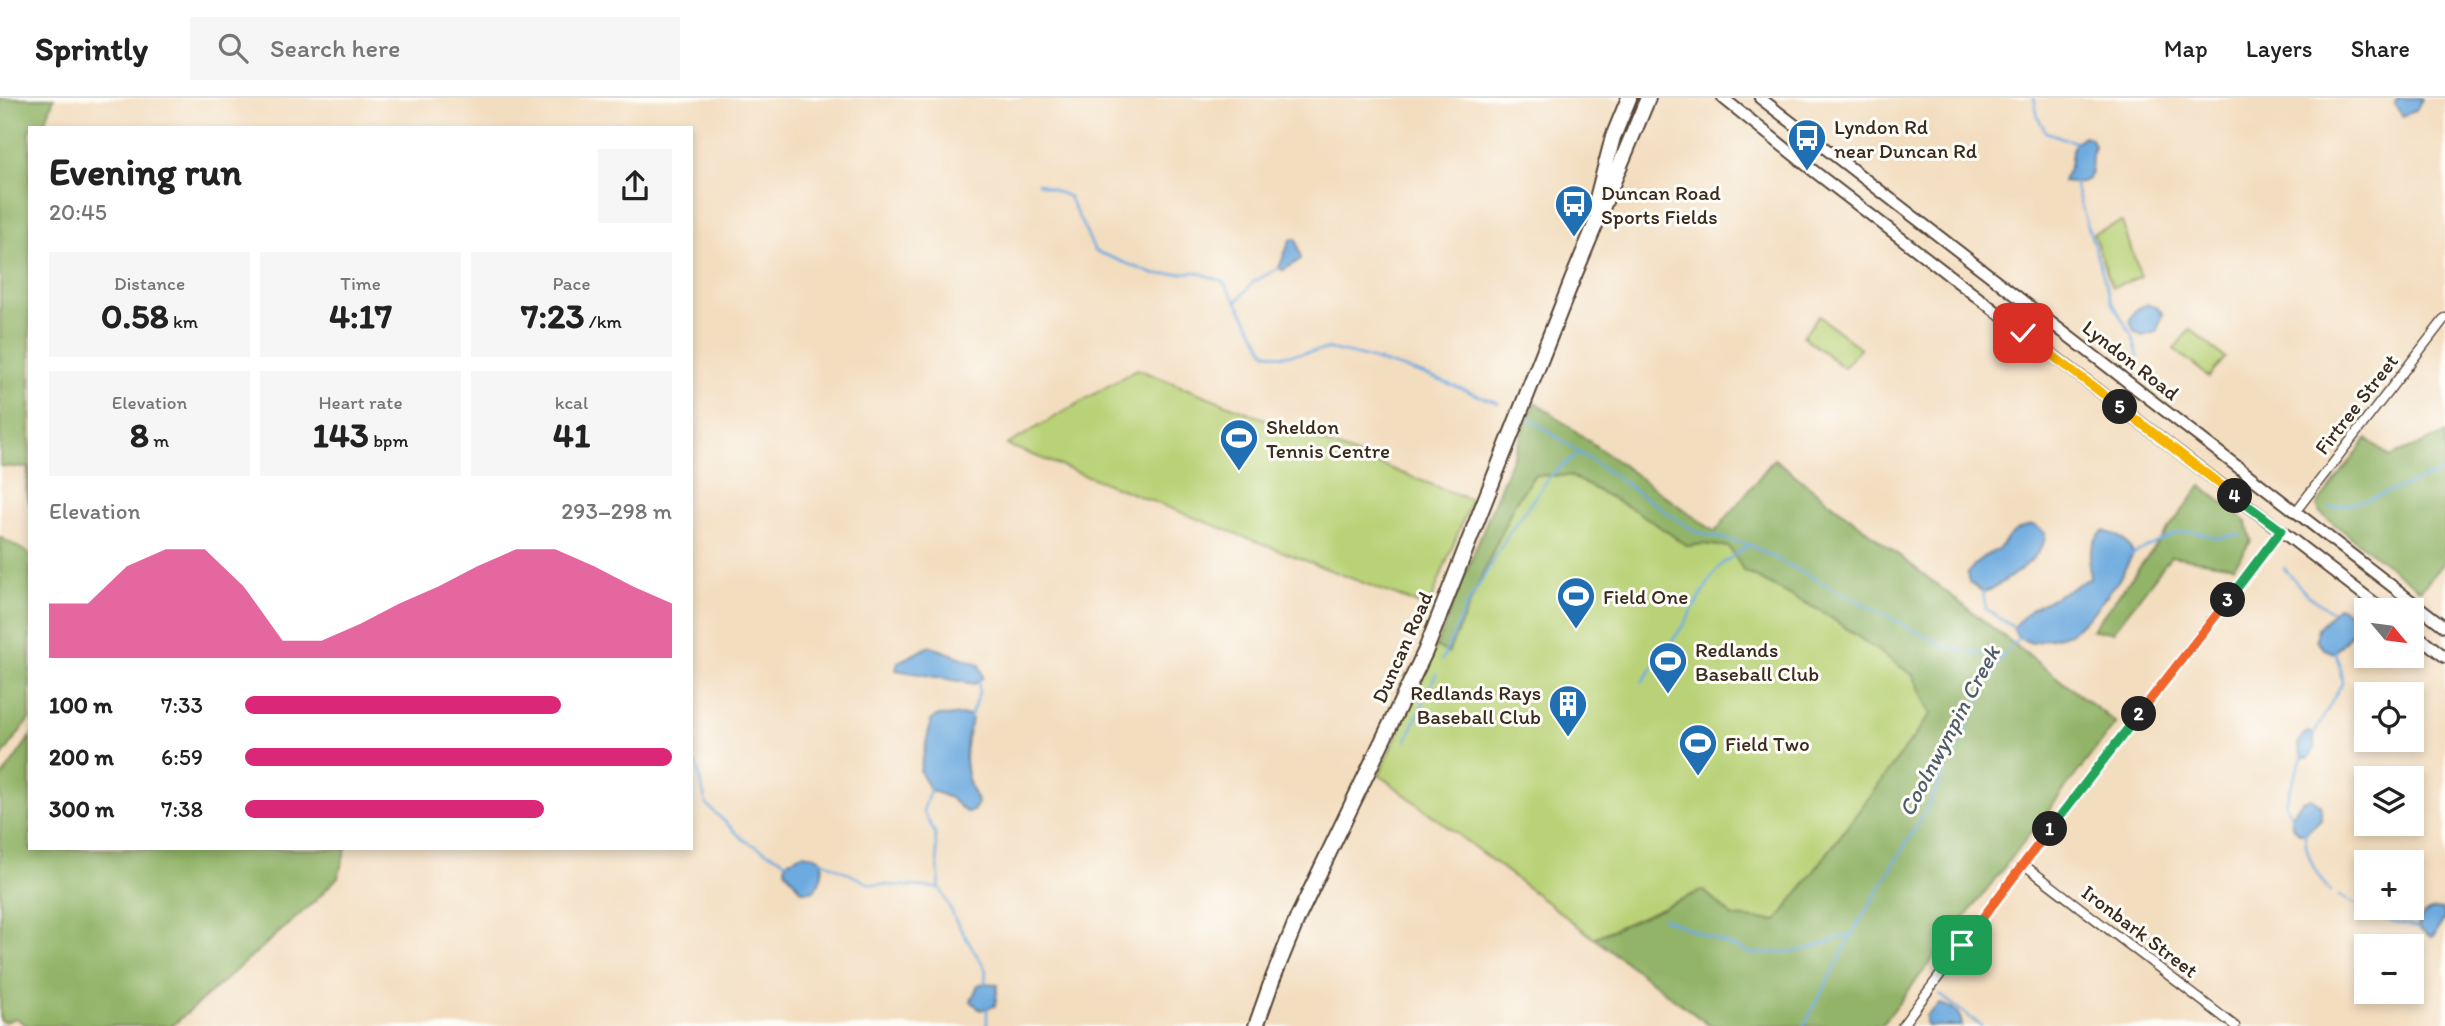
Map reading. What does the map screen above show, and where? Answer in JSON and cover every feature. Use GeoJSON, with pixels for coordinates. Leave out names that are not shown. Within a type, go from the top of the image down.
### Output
{"type":"FeatureCollection","features":[{"type":"Feature","properties":{"kind":"highway","name":"Duncan Road"},"geometry":{"type":"LineString","coordinates":[[1573,278],[1599,195],[1613,137],[1629,98]]}},
{"type":"Feature","properties":{"kind":"highway","name":"Duncan Road"},"geometry":{"type":"LineString","coordinates":[[1256,1026],[1313,883],[1425,652],[1573,278],[1648,98]]}},
{"type":"Feature","properties":{"kind":"main road","name":"Lyndon Road"},"geometry":{"type":"LineString","coordinates":[[1723,98],[1815,172],[2368,598]]}},
{"type":"Feature","properties":{"kind":"main road","name":"Lyndon Road"},"geometry":{"type":"LineString","coordinates":[[1760,98],[2445,627]]}},
{"type":"Feature","properties":{"kind":"main road"},"geometry":{"type":"LineString","coordinates":[[1815,172],[1830,152]]}},
{"type":"Feature","properties":{"kind":"main road"},"geometry":{"type":"LineString","coordinates":[[2281,530],[2296,512]]}},
{"type":"Feature","properties":{"kind":"main road"},"geometry":{"type":"LineString","coordinates":[[2424,640],[2445,657]]}},
{"type":"Feature","properties":{"kind":"street","name":"Firtree Street"},"geometry":{"type":"LineString","coordinates":[[2296,512],[2445,318]]}},
{"type":"Feature","properties":{"kind":"street"},"geometry":{"type":"LineString","coordinates":[[1902,1026],[2281,530]]}},
{"type":"Feature","properties":{"kind":"street","name":"Ironbark Street"},"geometry":{"type":"LineString","coordinates":[[2024,864],[2235,1026]]}},
{"type":"Feature","properties":{"kind":"green space"},"geometry":{"type":"Polygon","coordinates":[[[0,98],[54,98],[44,126],[28,126],[28,468],[0,466],[0,98]]]}},
{"type":"Feature","properties":{"kind":"green space"},"geometry":{"type":"Polygon","coordinates":[[[2122,222],[2141,277],[2112,287],[2093,233],[2122,222]]]}},
{"type":"Feature","properties":{"kind":"green space"},"geometry":{"type":"Polygon","coordinates":[[[1819,316],[1860,348],[1844,368],[1803,336],[1819,316]]]}},
{"type":"Feature","properties":{"kind":"green space"},"geometry":{"type":"Polygon","coordinates":[[[2190,329],[2225,358],[2209,377],[2174,349],[2190,329]]]}},
{"type":"Feature","properties":{"kind":"green space","name":"Sheldon Tennis Centre"},"geometry":{"type":"Polygon","coordinates":[[[1137,369],[1471,500],[1428,608],[1007,445],[1137,369]]]}},
{"type":"Feature","properties":{"kind":"green space"},"geometry":{"type":"Polygon","coordinates":[[[1535,402],[1715,532],[1774,459],[2116,723],[1881,1026],[1710,1026],[1594,938],[1703,890],[1733,917],[1777,921],[1931,714],[1914,676],[1821,611],[1744,571],[1729,547],[1703,544],[1688,546],[1638,512],[1571,476],[1534,475],[1514,504],[1448,653],[1436,646],[1535,402]]]}},
{"type":"Feature","properties":{"kind":"green space"},"geometry":{"type":"Polygon","coordinates":[[[2445,434],[2445,562],[2420,590],[2320,513],[2317,505],[2367,439],[2390,457],[2445,434]]]}},
{"type":"Feature","properties":{"kind":"green space","name":"Redlands Baseball Club"},"geometry":{"type":"Polygon","coordinates":[[[1535,475],[1570,476],[1638,512],[1688,546],[1703,544],[1729,547],[1744,571],[1821,611],[1914,676],[1931,714],[1777,921],[1733,917],[1703,890],[1594,938],[1379,775],[1436,646],[1448,652],[1514,504],[1535,475]]]}},
{"type":"Feature","properties":{"kind":"green space"},"geometry":{"type":"Polygon","coordinates":[[[2201,486],[2247,522],[2251,541],[2234,566],[2171,556],[2113,632],[2092,630],[2201,486]]]}},
{"type":"Feature","properties":{"kind":"green space"},"geometry":{"type":"Polygon","coordinates":[[[0,537],[28,553],[28,721],[0,759],[0,537]]]}},
{"type":"Feature","properties":{"kind":"green space"},"geometry":{"type":"Polygon","coordinates":[[[28,740],[28,850],[346,850],[338,877],[315,901],[172,1026],[27,1026],[16,1018],[5,1022],[0,1020],[0,780],[28,740]]]}},
{"type":"Feature","properties":{"kind":"water"},"geometry":{"type":"Polygon","coordinates":[[[2398,98],[2422,99],[2416,110],[2403,116],[2394,104],[2398,98]]]}},
{"type":"Feature","properties":{"kind":"water"},"geometry":{"type":"Polygon","coordinates":[[[2084,136],[2090,138],[2094,145],[2088,178],[2083,182],[2063,182],[2074,146],[2084,136]]]}},
{"type":"Feature","properties":{"kind":"water"},"geometry":{"type":"Polygon","coordinates":[[[1296,239],[1301,259],[1283,270],[1279,268],[1290,240],[1296,239]]]}},
{"type":"Feature","properties":{"kind":"water"},"geometry":{"type":"Polygon","coordinates":[[[2148,304],[2156,306],[2163,314],[2156,332],[2142,336],[2134,331],[2130,320],[2136,309],[2148,304]]]}},
{"type":"Feature","properties":{"kind":"water"},"geometry":{"type":"Polygon","coordinates":[[[2034,525],[2045,533],[2044,541],[2040,550],[2025,566],[1983,592],[1969,582],[1967,574],[1974,565],[1998,550],[2017,530],[2034,525]]]}},
{"type":"Feature","properties":{"kind":"water"},"geometry":{"type":"Polygon","coordinates":[[[2103,531],[2121,538],[2133,554],[2118,581],[2094,611],[2071,633],[2032,643],[2018,638],[2013,628],[2030,610],[2090,578],[2091,553],[2095,541],[2103,531]]]}},
{"type":"Feature","properties":{"kind":"water"},"geometry":{"type":"Polygon","coordinates":[[[2338,607],[2350,615],[2354,623],[2354,630],[2334,653],[2324,649],[2316,641],[2318,628],[2338,607]]]}},
{"type":"Feature","properties":{"kind":"water"},"geometry":{"type":"Polygon","coordinates":[[[930,646],[979,664],[983,677],[975,684],[896,670],[898,662],[930,646]]]}},
{"type":"Feature","properties":{"kind":"water"},"geometry":{"type":"Polygon","coordinates":[[[969,715],[972,720],[966,742],[966,772],[978,803],[973,811],[966,812],[950,798],[930,790],[920,771],[931,721],[936,716],[969,715]]]}},
{"type":"Feature","properties":{"kind":"water"},"geometry":{"type":"Polygon","coordinates":[[[2308,732],[2314,734],[2314,750],[2309,758],[2302,757],[2298,744],[2308,732]]]}},
{"type":"Feature","properties":{"kind":"water"},"geometry":{"type":"Polygon","coordinates":[[[2311,798],[2321,805],[2321,819],[2306,833],[2300,833],[2292,826],[2291,816],[2302,801],[2311,798]]]}},
{"type":"Feature","properties":{"kind":"water"},"geometry":{"type":"Polygon","coordinates":[[[802,854],[822,860],[821,877],[814,891],[802,891],[785,870],[786,862],[802,854]]]}},
{"type":"Feature","properties":{"kind":"water"},"geometry":{"type":"Polygon","coordinates":[[[2442,910],[2445,918],[2431,937],[2418,928],[2428,911],[2442,910]]]}},
{"type":"Feature","properties":{"kind":"water"},"geometry":{"type":"Polygon","coordinates":[[[978,985],[998,985],[995,1006],[980,1010],[971,1001],[978,985]]]}},
{"type":"Feature","properties":{"kind":"water"},"geometry":{"type":"Polygon","coordinates":[[[1940,1004],[1956,1011],[1962,1026],[1926,1026],[1926,1016],[1940,1004]]]}},
{"type":"Feature","properties":{"kind":"waterway"},"geometry":{"type":"LineString","coordinates":[[2034,98],[2038,117],[2046,132],[2075,142],[2076,145]]}},
{"type":"Feature","properties":{"kind":"waterway"},"geometry":{"type":"LineString","coordinates":[[2074,182],[2111,300],[2132,336],[2138,356]]}},
{"type":"Feature","properties":{"kind":"waterway"},"geometry":{"type":"LineString","coordinates":[[1038,183],[1069,197],[1095,251],[1156,275],[1196,272],[1222,281],[1266,352],[1281,356],[1330,349],[1426,375],[1498,403]]}},
{"type":"Feature","properties":{"kind":"waterway"},"geometry":{"type":"LineString","coordinates":[[1237,302],[1253,282],[1279,268]]}},
{"type":"Feature","properties":{"kind":"waterway"},"geometry":{"type":"LineString","coordinates":[[1529,418],[1696,532],[1750,545],[1948,648],[2001,657]]}},
{"type":"Feature","properties":{"kind":"waterway"},"geometry":{"type":"LineString","coordinates":[[1442,660],[1466,607],[1509,533],[1551,475],[1579,453]]}},
{"type":"Feature","properties":{"kind":"waterway","name":"Coolnwynpin Creek"},"geometry":{"type":"LineString","coordinates":[[2330,508],[2366,500],[2445,471]]}},
{"type":"Feature","properties":{"kind":"waterway","name":"Coolnwynpin Creek"},"geometry":{"type":"LineString","coordinates":[[2131,555],[2174,534],[2193,531],[2218,538],[2242,535]]}},
{"type":"Feature","properties":{"kind":"waterway"},"geometry":{"type":"LineString","coordinates":[[1642,682],[1685,623],[1713,575],[1723,563],[1748,546]]}},
{"type":"Feature","properties":{"kind":"waterway"},"geometry":{"type":"LineString","coordinates":[[2284,568],[2307,595],[2332,612]]}},
{"type":"Feature","properties":{"kind":"waterway"},"geometry":{"type":"LineString","coordinates":[[1983,592],[1986,609],[2016,629]]}},
{"type":"Feature","properties":{"kind":"waterway","name":"Coolnwynpin Creek"},"geometry":{"type":"LineString","coordinates":[[1804,1026],[1853,933],[1926,810],[2001,657],[2019,638]]}},
{"type":"Feature","properties":{"kind":"waterway"},"geometry":{"type":"LineString","coordinates":[[2313,736],[2342,683],[2334,650]]}},
{"type":"Feature","properties":{"kind":"waterway"},"geometry":{"type":"LineString","coordinates":[[1406,741],[1436,674]]}},
{"type":"Feature","properties":{"kind":"waterway"},"geometry":{"type":"LineString","coordinates":[[969,720],[979,693],[979,680]]}},
{"type":"Feature","properties":{"kind":"waterway"},"geometry":{"type":"LineString","coordinates":[[2292,817],[2285,803],[2303,755]]}},
{"type":"Feature","properties":{"kind":"waterway"},"geometry":{"type":"LineString","coordinates":[[693,763],[697,765],[706,804],[744,840],[787,862]]}},
{"type":"Feature","properties":{"kind":"waterway"},"geometry":{"type":"LineString","coordinates":[[931,787],[923,811],[935,833],[940,888],[957,923],[986,970],[985,984]]}},
{"type":"Feature","properties":{"kind":"waterway"},"geometry":{"type":"LineString","coordinates":[[2305,832],[2312,863],[2330,891]]}},
{"type":"Feature","properties":{"kind":"waterway"},"geometry":{"type":"LineString","coordinates":[[821,860],[870,884],[940,888]]}},
{"type":"Feature","properties":{"kind":"waterway"},"geometry":{"type":"LineString","coordinates":[[2339,896],[2387,920],[2418,928]]}},
{"type":"Feature","properties":{"kind":"waterway"},"geometry":{"type":"LineString","coordinates":[[1662,918],[1752,954],[1801,951],[1852,934]]}},
{"type":"Feature","properties":{"kind":"waterway"},"geometry":{"type":"LineString","coordinates":[[1939,994],[1981,1026]]}},
{"type":"Feature","properties":{"kind":"waterway"},"geometry":{"type":"LineString","coordinates":[[987,1005],[987,1026]]}},
{"type":"Feature","properties":{"kind":"place","name":"Lyndon Rd near Duncan Rd"},"geometry":{"type":"Point","coordinates":[1807,172]}},
{"type":"Feature","properties":{"kind":"place","name":"Duncan Road Sports Fields"},"geometry":{"type":"Point","coordinates":[1574,238]}},
{"type":"Feature","properties":{"kind":"place","name":"Sheldon Tennis Centre"},"geometry":{"type":"Point","coordinates":[1239,472]}},
{"type":"Feature","properties":{"kind":"place","name":"Field One"},"geometry":{"type":"Point","coordinates":[1576,630]}},
{"type":"Feature","properties":{"kind":"place","name":"Redlands Baseball Club"},"geometry":{"type":"Point","coordinates":[1668,695]}},
{"type":"Feature","properties":{"kind":"place","name":"Redlands Rays Baseball Club"},"geometry":{"type":"Point","coordinates":[1568,738]}},
{"type":"Feature","properties":{"kind":"place","name":"Field Two"},"geometry":{"type":"Point","coordinates":[1698,777]}},
{"type":"Feature","properties":{"kind":"route"},"geometry":{"type":"LineString","coordinates":[[1962,945],[2281,530],[2023,333]]}}]}
